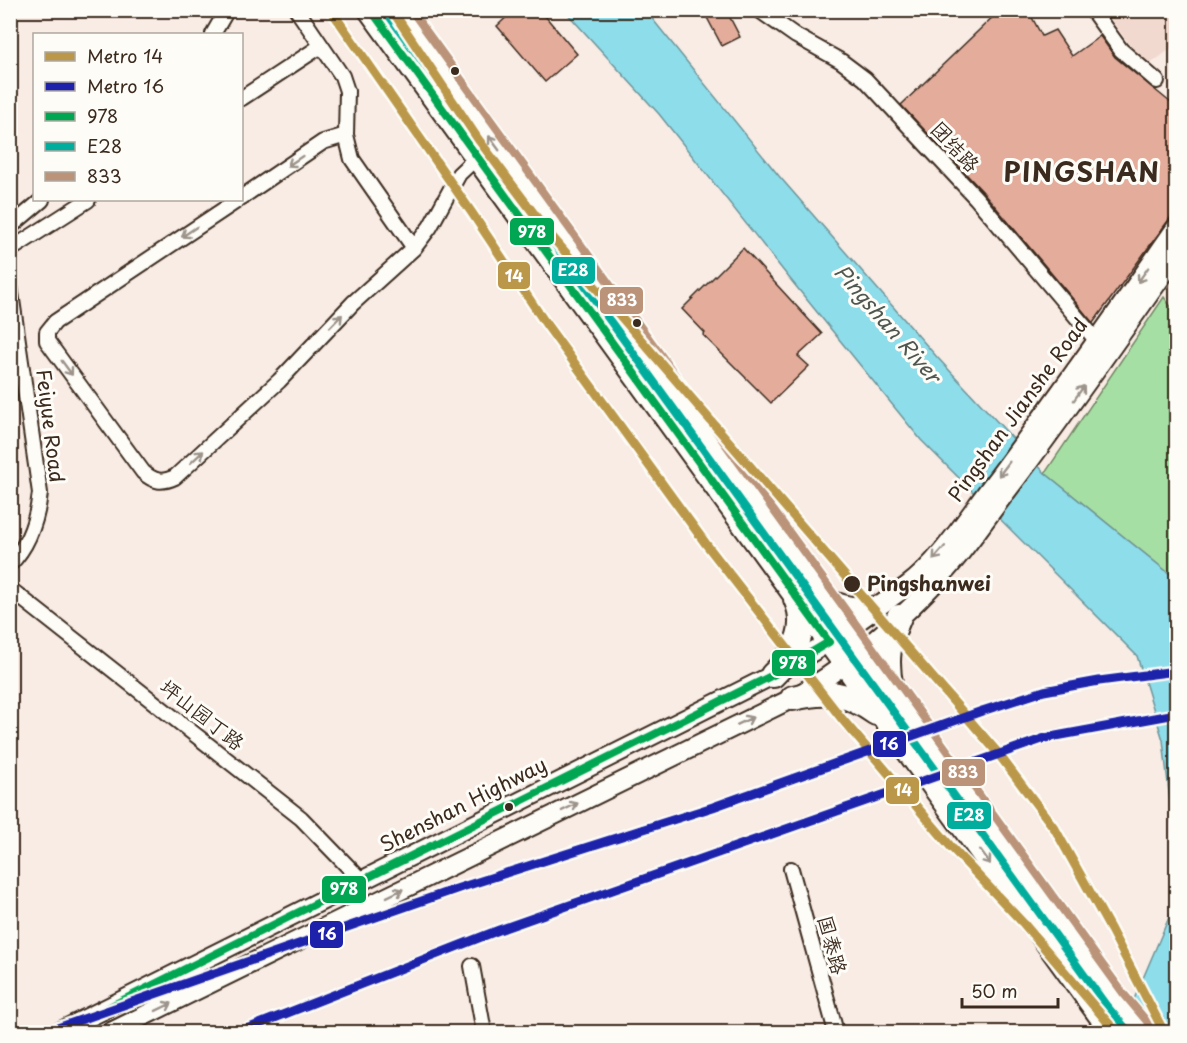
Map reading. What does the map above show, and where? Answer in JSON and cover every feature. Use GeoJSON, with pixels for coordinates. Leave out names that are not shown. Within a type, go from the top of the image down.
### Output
{"type":"FeatureCollection","features":[{"type":"Feature","properties":{"kind":"highway"},"geometry":{"type":"LineString","coordinates":[[370,10],[792,592],[799,605],[801,632],[796,647],[787,662],[773,675]]}},
{"type":"Feature","properties":{"kind":"highway"},"geometry":{"type":"LineString","coordinates":[[398,10],[822,595],[838,636]]}},
{"type":"Feature","properties":{"kind":"highway"},"geometry":{"type":"LineString","coordinates":[[792,592],[838,636],[854,658],[889,724],[1109,1027]]}},
{"type":"Feature","properties":{"kind":"highway"},"geometry":{"type":"LineString","coordinates":[[890,611],[891,635],[887,652],[887,669],[891,690]]}},
{"type":"Feature","properties":{"kind":"highway"},"geometry":{"type":"LineString","coordinates":[[854,658],[891,690],[1115,999],[1142,1032]]}},
{"type":"Feature","properties":{"kind":"highway"},"geometry":{"type":"LineString","coordinates":[[793,698],[812,693],[830,693],[847,697],[863,704],[889,724]]}},
{"type":"Feature","properties":{"kind":"main road","name":"Pingshan Jianshe Road"},"geometry":{"type":"LineString","coordinates":[[1039,436],[1096,340],[1176,228]]}},
{"type":"Feature","properties":{"kind":"main road","name":"Pingshan Jianshe Road"},"geometry":{"type":"LineString","coordinates":[[890,611],[927,591],[981,512],[1176,256]]}},
{"type":"Feature","properties":{"kind":"main road"},"geometry":{"type":"LineString","coordinates":[[822,595],[837,603],[852,607],[890,611]]}},
{"type":"Feature","properties":{"kind":"main road"},"geometry":{"type":"LineString","coordinates":[[111,1032],[134,1027],[793,698],[822,682],[854,658],[890,611]]}},
{"type":"Feature","properties":{"kind":"main road","name":"Shenshan Highway"},"geometry":{"type":"LineString","coordinates":[[59,1032],[773,675],[838,636],[890,611]]}},
{"type":"Feature","properties":{"kind":"street"},"geometry":{"type":"LineString","coordinates":[[214,33],[227,10]]}},
{"type":"Feature","properties":{"kind":"street"},"geometry":{"type":"LineString","coordinates":[[297,10],[342,76],[347,91],[346,135],[352,159],[414,248]]}},
{"type":"Feature","properties":{"kind":"street","name":"团结路"},"geometry":{"type":"LineString","coordinates":[[759,10],[796,36],[841,60],[865,78],[976,198],[1096,340]]}},
{"type":"Feature","properties":{"kind":"street"},"geometry":{"type":"LineString","coordinates":[[1092,10],[1121,50],[1157,81]]}},
{"type":"Feature","properties":{"kind":"street"},"geometry":{"type":"LineString","coordinates":[[243,97],[321,46]]}},
{"type":"Feature","properties":{"kind":"street"},"geometry":{"type":"LineString","coordinates":[[243,196],[323,142],[346,135]]}},
{"type":"Feature","properties":{"kind":"street"},"geometry":{"type":"LineString","coordinates":[[236,201],[55,322],[47,332],[47,341],[143,472],[151,479],[164,482],[175,477],[279,381],[353,303],[414,248],[430,227],[459,174],[477,157]]}},
{"type":"Feature","properties":{"kind":"street"},"geometry":{"type":"LineString","coordinates":[[10,227],[41,201]]}},
{"type":"Feature","properties":{"kind":"street"},"geometry":{"type":"LineString","coordinates":[[10,250],[85,201]]}},
{"type":"Feature","properties":{"kind":"street","name":"Feiyue Road"},"geometry":{"type":"LineString","coordinates":[[10,286],[40,494],[37,515],[30,535],[10,564]]}},
{"type":"Feature","properties":{"kind":"street","name":"坪山园丁路"},"geometry":{"type":"LineString","coordinates":[[10,589],[301,818],[362,881]]}},
{"type":"Feature","properties":{"kind":"street","name":"国泰路"},"geometry":{"type":"LineString","coordinates":[[791,869],[836,1032]]}},
{"type":"Feature","properties":{"kind":"street"},"geometry":{"type":"LineString","coordinates":[[472,966],[484,1032]]}},
{"type":"Feature","properties":{"kind":"shaded area"},"geometry":{"type":"Polygon","coordinates":[[[1105,11],[1176,11],[1176,45],[1146,67],[1105,11]]]}},
{"type":"Feature","properties":{"kind":"green space"},"geometry":{"type":"Polygon","coordinates":[[[1164,297],[1176,314],[1176,579],[1045,473],[1164,297]]]}},
{"type":"Feature","properties":{"kind":"water","name":"Pingshan River"},"geometry":{"type":"Polygon","coordinates":[[[565,11],[646,11],[779,176],[936,356],[1045,473],[1176,579],[1176,854],[1163,740],[1137,656],[921,440],[659,114],[565,11]]]}},
{"type":"Feature","properties":{"kind":"water"},"geometry":{"type":"Polygon","coordinates":[[[1176,901],[1176,1014],[1165,1032],[1120,1032],[1176,901]]]}},
{"type":"Feature","properties":{"kind":"building"},"geometry":{"type":"Polygon","coordinates":[[[514,10],[540,10],[577,54],[545,82],[497,26],[514,10]]]}},
{"type":"Feature","properties":{"kind":"building"},"geometry":{"type":"Polygon","coordinates":[[[703,10],[726,10],[740,37],[722,46],[703,10]]]}},
{"type":"Feature","properties":{"kind":"building"},"geometry":{"type":"Polygon","coordinates":[[[1000,10],[1028,10],[1042,36],[1055,30],[1072,56],[1100,36],[1115,57],[1176,107],[1176,210],[1093,323],[983,192],[901,105],[1000,10]]]}},
{"type":"Feature","properties":{"kind":"building"},"geometry":{"type":"Polygon","coordinates":[[[743,248],[822,334],[798,356],[809,366],[771,403],[703,335],[705,333],[682,309],[743,248]]]}},
{"type":"Feature","properties":{"kind":"metro line","name":"14"},"geometry":{"type":"LineString","coordinates":[[331,10],[546,324],[706,544],[842,719],[952,848],[1024,924],[1116,1032]]}},
{"type":"Feature","properties":{"kind":"metro line","name":"14"},"geometry":{"type":"LineString","coordinates":[[392,10],[478,139],[547,231],[997,752],[1055,829],[1164,1032]]}},
{"type":"Feature","properties":{"kind":"metro line","name":"16"},"geometry":{"type":"LineString","coordinates":[[46,1032],[459,888],[713,807],[1044,691],[1176,671]]}},
{"type":"Feature","properties":{"kind":"metro line","name":"16"},"geometry":{"type":"LineString","coordinates":[[239,1032],[499,930],[1045,738],[1176,714]]}},
{"type":"Feature","properties":{"kind":"transit line","name":"978"},"geometry":{"type":"LineString","coordinates":[[59,1032],[773,675],[829,642],[371,10]]}},
{"type":"Feature","properties":{"kind":"transit line","name":"833"},"geometry":{"type":"LineString","coordinates":[[411,10],[1123,993],[1150,1025]]}},
{"type":"Feature","properties":{"kind":"transit line","name":"E28"},"geometry":{"type":"LineString","coordinates":[[389,16],[1106,1005],[1129,1032]]}},
{"type":"Feature","properties":{"kind":"place","name":"Pingshanwei"},"geometry":{"type":"Point","coordinates":[852,584]}},
{"type":"Feature","properties":{"kind":"district","name":"PINGSHAN"},"geometry":{"type":"Point","coordinates":[1082,173]}}]}
